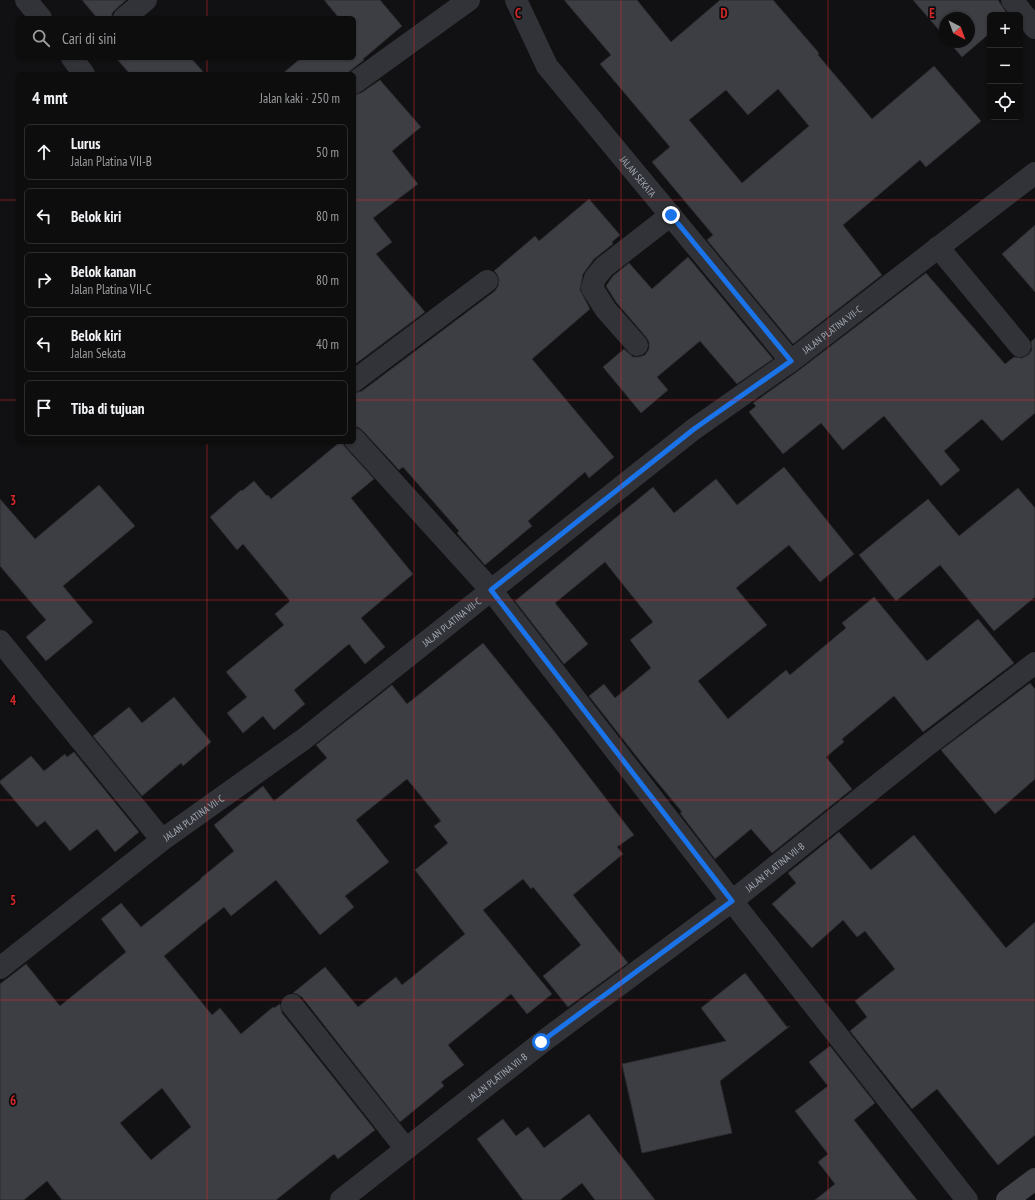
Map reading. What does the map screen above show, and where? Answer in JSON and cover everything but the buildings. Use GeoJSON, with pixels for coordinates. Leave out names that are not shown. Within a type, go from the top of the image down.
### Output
{"type":"FeatureCollection","features":[{"type":"Feature","properties":{"kind":"main road"},"geometry":{"type":"LineString","coordinates":[[1007,1200],[1035,1179]]}},
{"type":"Feature","properties":{"kind":"street"},"geometry":{"type":"LineString","coordinates":[[26,0],[39,16]]}},
{"type":"Feature","properties":{"kind":"street"},"geometry":{"type":"LineString","coordinates":[[126,16],[146,0]]}},
{"type":"Feature","properties":{"kind":"street"},"geometry":{"type":"LineString","coordinates":[[356,82],[469,0]]}},
{"type":"Feature","properties":{"kind":"street","name":"JALAN SEKATA"},"geometry":{"type":"LineString","coordinates":[[516,0],[547,66],[791,361]]}},
{"type":"Feature","properties":{"kind":"street"},"geometry":{"type":"LineString","coordinates":[[1012,0],[1035,28]]}},
{"type":"Feature","properties":{"kind":"street","name":"JALAN PLATINA VII-C"},"geometry":{"type":"LineString","coordinates":[[0,968],[162,840],[304,739],[694,429],[791,361],[1035,173]]}},
{"type":"Feature","properties":{"kind":"street"},"geometry":{"type":"LineString","coordinates":[[637,345],[606,310],[592,288],[595,278],[604,268],[671,215]]}},
{"type":"Feature","properties":{"kind":"street"},"geometry":{"type":"LineString","coordinates":[[938,247],[1020,346]]}},
{"type":"Feature","properties":{"kind":"street"},"geometry":{"type":"LineString","coordinates":[[356,380],[487,281]]}},
{"type":"Feature","properties":{"kind":"street"},"geometry":{"type":"LineString","coordinates":[[356,441],[491,590],[732,901],[967,1200]]}},
{"type":"Feature","properties":{"kind":"street"},"geometry":{"type":"LineString","coordinates":[[0,640],[162,840]]}},
{"type":"Feature","properties":{"kind":"street","name":"JALAN PLATINA VII-B"},"geometry":{"type":"LineString","coordinates":[[341,1200],[541,1042],[732,901],[925,747],[1035,663]]}},
{"type":"Feature","properties":{"kind":"street"},"geometry":{"type":"LineString","coordinates":[[292,1005],[406,1149]]}},
{"type":"Feature","properties":{"kind":"route"},"geometry":{"type":"LineString","coordinates":[[541,1042],[732,901],[491,590],[694,429],[791,361],[671,215]]}}]}
